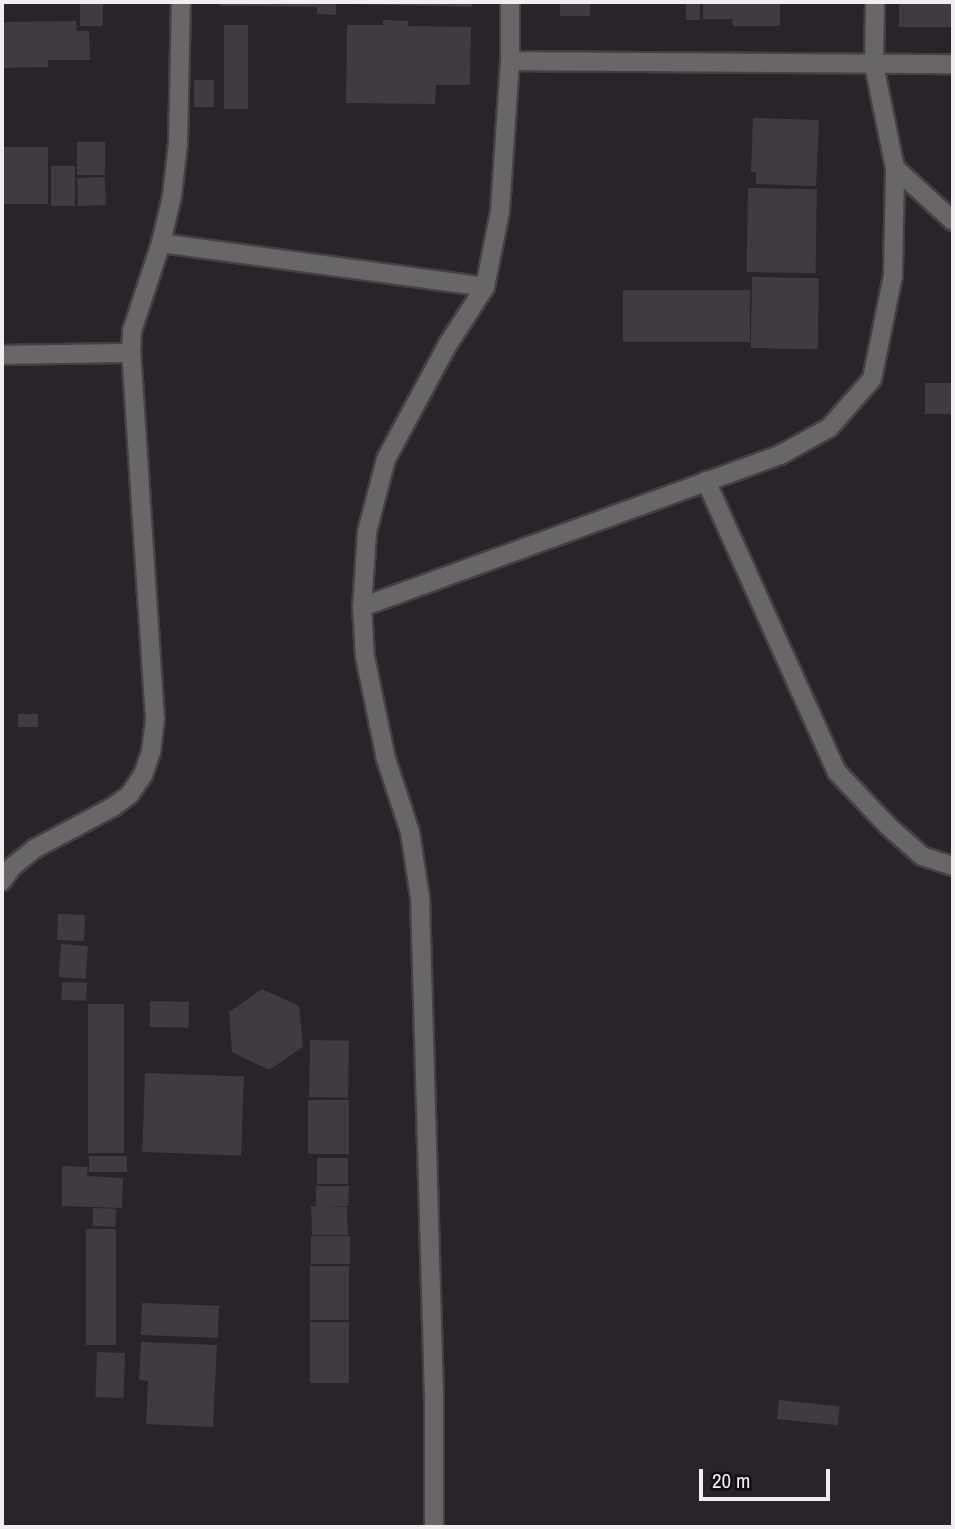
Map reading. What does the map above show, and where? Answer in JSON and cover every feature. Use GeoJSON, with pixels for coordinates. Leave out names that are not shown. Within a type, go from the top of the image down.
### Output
{"type":"FeatureCollection","features":[{"type":"Feature","properties":{"kind":"street"},"geometry":{"type":"LineString","coordinates":[[2,881],[12,867],[34,849],[113,807],[130,794],[144,775],[151,752],[154,706],[131,353],[132,331],[161,243],[178,143],[181,2]]}},
{"type":"Feature","properties":{"kind":"street"},"geometry":{"type":"LineString","coordinates":[[434,1527],[434,1397],[420,898],[410,832],[386,759],[375,708],[365,657],[362,607],[367,532],[387,459],[448,344],[485,287],[500,211],[510,61],[510,2]]}},
{"type":"Feature","properties":{"kind":"street"},"geometry":{"type":"LineString","coordinates":[[362,607],[780,455],[829,428],[872,379],[893,276],[895,168],[874,65],[875,2]]}},
{"type":"Feature","properties":{"kind":"street"},"geometry":{"type":"LineString","coordinates":[[510,61],[953,64]]}},
{"type":"Feature","properties":{"kind":"street"},"geometry":{"type":"LineString","coordinates":[[895,168],[953,221]]}},
{"type":"Feature","properties":{"kind":"street"},"geometry":{"type":"LineString","coordinates":[[161,243],[485,287]]}},
{"type":"Feature","properties":{"kind":"street"},"geometry":{"type":"LineString","coordinates":[[2,355],[131,353]]}},
{"type":"Feature","properties":{"kind":"street"},"geometry":{"type":"LineString","coordinates":[[706,481],[837,772],[888,826],[922,856],[953,866]]}},
{"type":"Feature","properties":{"kind":"building"},"geometry":{"type":"Polygon","coordinates":[[[80,2],[103,2],[103,26],[80,26],[80,2]]]}},
{"type":"Feature","properties":{"kind":"building"},"geometry":{"type":"Polygon","coordinates":[[[220,2],[336,2],[336,15],[317,14],[317,7],[220,6],[220,2]]]}},
{"type":"Feature","properties":{"kind":"building"},"geometry":{"type":"Polygon","coordinates":[[[472,2],[472,7],[351,4],[472,2]]]}},
{"type":"Feature","properties":{"kind":"building"},"geometry":{"type":"Polygon","coordinates":[[[560,2],[590,2],[590,16],[560,16],[560,2]]]}},
{"type":"Feature","properties":{"kind":"building"},"geometry":{"type":"Polygon","coordinates":[[[686,2],[700,2],[700,20],[686,20],[686,2]]]}},
{"type":"Feature","properties":{"kind":"building"},"geometry":{"type":"Polygon","coordinates":[[[703,2],[780,2],[780,26],[733,26],[732,19],[703,19],[703,2]]]}},
{"type":"Feature","properties":{"kind":"building"},"geometry":{"type":"Polygon","coordinates":[[[899,2],[953,2],[953,27],[899,27],[899,2]]]}},
{"type":"Feature","properties":{"kind":"building"},"geometry":{"type":"Polygon","coordinates":[[[383,20],[408,21],[408,26],[471,27],[470,85],[436,85],[435,104],[346,103],[347,25],[383,25],[383,20]]]}},
{"type":"Feature","properties":{"kind":"building"},"geometry":{"type":"Polygon","coordinates":[[[76,21],[77,31],[89,31],[90,60],[48,60],[48,67],[2,68],[2,22],[76,21]]]}},
{"type":"Feature","properties":{"kind":"building"},"geometry":{"type":"Polygon","coordinates":[[[224,25],[248,25],[248,109],[224,109],[224,25]]]}},
{"type":"Feature","properties":{"kind":"building"},"geometry":{"type":"Polygon","coordinates":[[[194,80],[214,80],[214,107],[194,107],[194,80]]]}},
{"type":"Feature","properties":{"kind":"building"},"geometry":{"type":"Polygon","coordinates":[[[753,118],[819,120],[816,186],[756,184],[756,172],[751,172],[753,118]]]}},
{"type":"Feature","properties":{"kind":"building"},"geometry":{"type":"Polygon","coordinates":[[[77,142],[105,142],[105,175],[77,175],[77,142]]]}},
{"type":"Feature","properties":{"kind":"building"},"geometry":{"type":"Polygon","coordinates":[[[2,147],[48,147],[48,204],[2,204],[2,147]]]}},
{"type":"Feature","properties":{"kind":"building"},"geometry":{"type":"Polygon","coordinates":[[[51,166],[75,166],[75,206],[51,206],[51,166]]]}},
{"type":"Feature","properties":{"kind":"building"},"geometry":{"type":"Polygon","coordinates":[[[105,177],[106,205],[78,206],[77,178],[105,177]]]}},
{"type":"Feature","properties":{"kind":"building"},"geometry":{"type":"Polygon","coordinates":[[[748,188],[817,189],[816,273],[747,272],[748,188]]]}},
{"type":"Feature","properties":{"kind":"building"},"geometry":{"type":"Polygon","coordinates":[[[752,277],[819,278],[818,349],[751,348],[752,277]]]}},
{"type":"Feature","properties":{"kind":"building"},"geometry":{"type":"Polygon","coordinates":[[[623,290],[750,290],[750,342],[623,342],[623,290]]]}},
{"type":"Feature","properties":{"kind":"building"},"geometry":{"type":"Polygon","coordinates":[[[925,383],[953,383],[953,414],[925,414],[925,383]]]}},
{"type":"Feature","properties":{"kind":"building"},"geometry":{"type":"Polygon","coordinates":[[[18,714],[38,714],[38,727],[18,727],[18,714]]]}},
{"type":"Feature","properties":{"kind":"building"},"geometry":{"type":"Polygon","coordinates":[[[58,914],[85,915],[84,941],[57,940],[58,914]]]}},
{"type":"Feature","properties":{"kind":"building"},"geometry":{"type":"Polygon","coordinates":[[[61,944],[88,946],[86,979],[59,977],[61,944]]]}},
{"type":"Feature","properties":{"kind":"building"},"geometry":{"type":"Polygon","coordinates":[[[62,982],[87,983],[86,1001],[61,1000],[62,982]]]}},
{"type":"Feature","properties":{"kind":"building"},"geometry":{"type":"Polygon","coordinates":[[[262,989],[299,1006],[303,1047],[269,1070],[232,1052],[229,1012],[262,989]]]}},
{"type":"Feature","properties":{"kind":"building"},"geometry":{"type":"Polygon","coordinates":[[[150,1001],[189,1002],[189,1028],[150,1027],[150,1001]]]}},
{"type":"Feature","properties":{"kind":"building"},"geometry":{"type":"Polygon","coordinates":[[[88,1004],[124,1004],[124,1153],[88,1153],[88,1004]]]}},
{"type":"Feature","properties":{"kind":"building"},"geometry":{"type":"Polygon","coordinates":[[[310,1040],[349,1041],[348,1098],[309,1097],[310,1040]]]}},
{"type":"Feature","properties":{"kind":"building"},"geometry":{"type":"Polygon","coordinates":[[[145,1073],[244,1076],[241,1155],[142,1152],[145,1073]]]}},
{"type":"Feature","properties":{"kind":"building"},"geometry":{"type":"Polygon","coordinates":[[[308,1100],[349,1100],[349,1154],[308,1154],[308,1100]]]}},
{"type":"Feature","properties":{"kind":"building"},"geometry":{"type":"Polygon","coordinates":[[[89,1156],[127,1156],[127,1172],[89,1172],[89,1156]]]}},
{"type":"Feature","properties":{"kind":"building"},"geometry":{"type":"Polygon","coordinates":[[[317,1158],[348,1158],[348,1184],[317,1184],[317,1158]]]}},
{"type":"Feature","properties":{"kind":"building"},"geometry":{"type":"Polygon","coordinates":[[[62,1166],[88,1167],[87,1176],[123,1178],[122,1208],[62,1206],[62,1166]]]}},
{"type":"Feature","properties":{"kind":"building"},"geometry":{"type":"Polygon","coordinates":[[[316,1186],[349,1186],[348,1206],[325,1206],[347,1207],[348,1235],[312,1235],[311,1206],[316,1206],[316,1186]]]}},
{"type":"Feature","properties":{"kind":"building"},"geometry":{"type":"Polygon","coordinates":[[[93,1208],[116,1209],[115,1227],[92,1226],[93,1208]]]}},
{"type":"Feature","properties":{"kind":"building"},"geometry":{"type":"Polygon","coordinates":[[[86,1229],[116,1229],[116,1345],[86,1345],[86,1229]]]}},
{"type":"Feature","properties":{"kind":"building"},"geometry":{"type":"Polygon","coordinates":[[[311,1236],[350,1236],[350,1264],[311,1264],[311,1236]]]}},
{"type":"Feature","properties":{"kind":"building"},"geometry":{"type":"Polygon","coordinates":[[[310,1266],[349,1266],[349,1320],[310,1320],[310,1266]]]}},
{"type":"Feature","properties":{"kind":"building"},"geometry":{"type":"Polygon","coordinates":[[[142,1303],[219,1306],[218,1338],[141,1335],[142,1303]]]}},
{"type":"Feature","properties":{"kind":"building"},"geometry":{"type":"Polygon","coordinates":[[[310,1322],[349,1322],[349,1383],[310,1383],[310,1322]]]}},
{"type":"Feature","properties":{"kind":"building"},"geometry":{"type":"Polygon","coordinates":[[[141,1342],[217,1345],[213,1427],[146,1424],[148,1381],[139,1380],[141,1342]]]}},
{"type":"Feature","properties":{"kind":"building"},"geometry":{"type":"Polygon","coordinates":[[[97,1352],[125,1353],[123,1398],[95,1397],[97,1352]]]}},
{"type":"Feature","properties":{"kind":"building"},"geometry":{"type":"Polygon","coordinates":[[[779,1400],[840,1406],[838,1425],[777,1419],[779,1400]]]}}]}
